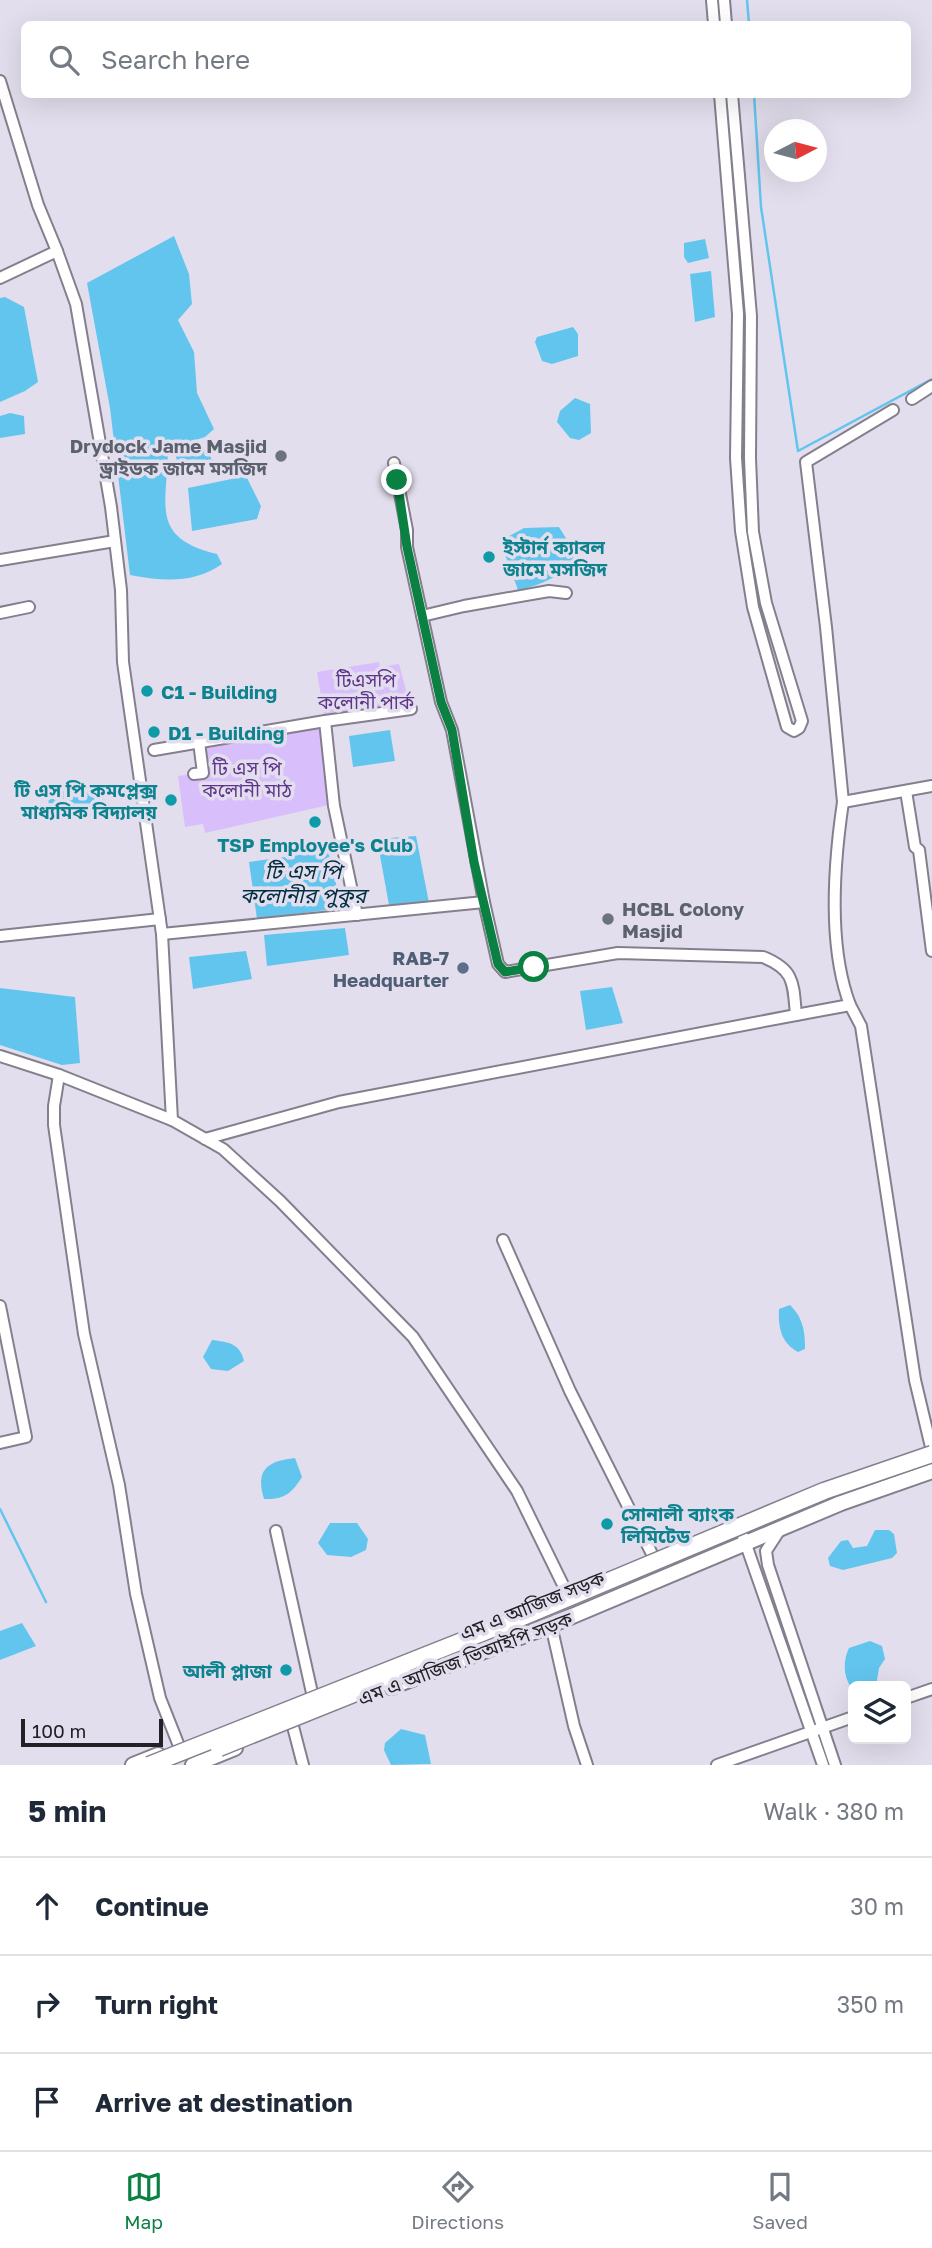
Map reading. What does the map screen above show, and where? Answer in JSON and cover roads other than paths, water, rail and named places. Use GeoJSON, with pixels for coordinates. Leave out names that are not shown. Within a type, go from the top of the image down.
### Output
{"type":"FeatureCollection","features":[{"type":"Feature","properties":{"kind":"highway"},"geometry":{"type":"LineString","coordinates":[[149,1765],[525,1616],[824,1491],[932,1454]]}},
{"type":"Feature","properties":{"kind":"highway"},"geometry":{"type":"LineString","coordinates":[[176,1765],[550,1617],[827,1501],[932,1464]]}},
{"type":"Feature","properties":{"kind":"main road","name":"এম এ আজিজ সড়ক"},"geometry":{"type":"LineString","coordinates":[[133,1765],[567,1593],[837,1479],[932,1447]]}},
{"type":"Feature","properties":{"kind":"main road","name":"এম এ আজিজ ভিআইপি সড়ক"},"geometry":{"type":"LineString","coordinates":[[193,1765],[551,1626],[786,1524],[932,1471]]}},
{"type":"Feature","properties":{"kind":"street"},"geometry":{"type":"LineString","coordinates":[[712,0],[714,21]]}},
{"type":"Feature","properties":{"kind":"street"},"geometry":{"type":"LineString","coordinates":[[724,0],[726,21]]}},
{"type":"Feature","properties":{"kind":"street"},"geometry":{"type":"LineString","coordinates":[[0,81],[37,205],[76,304],[115,541],[121,590],[123,662],[162,934],[172,1120]]}},
{"type":"Feature","properties":{"kind":"street"},"geometry":{"type":"LineString","coordinates":[[720,98],[738,314],[736,458],[741,531],[753,607],[787,727],[794,730],[799,728],[802,721],[765,603],[753,531],[750,458],[751,316],[732,98]]}},
{"type":"Feature","properties":{"kind":"street"},"geometry":{"type":"LineString","coordinates":[[0,278],[57,251]]}},
{"type":"Feature","properties":{"kind":"street"},"geometry":{"type":"LineString","coordinates":[[912,399],[932,386]]}},
{"type":"Feature","properties":{"kind":"street"},"geometry":{"type":"LineString","coordinates":[[893,410],[806,462],[827,627],[843,802],[834,898],[842,977],[850,1005],[861,1026],[915,1380],[932,1447]]}},
{"type":"Feature","properties":{"kind":"street"},"geometry":{"type":"LineString","coordinates":[[394,463],[422,616],[441,702],[452,730],[498,964],[505,972],[618,953],[763,957],[783,965],[789,974],[796,1015]]}},
{"type":"Feature","properties":{"kind":"street"},"geometry":{"type":"LineString","coordinates":[[0,560],[115,541]]}},
{"type":"Feature","properties":{"kind":"street"},"geometry":{"type":"LineString","coordinates":[[422,616],[555,591],[566,593]]}},
{"type":"Feature","properties":{"kind":"street"},"geometry":{"type":"LineString","coordinates":[[0,613],[29,607]]}},
{"type":"Feature","properties":{"kind":"street"},"geometry":{"type":"LineString","coordinates":[[154,750],[411,709]]}},
{"type":"Feature","properties":{"kind":"street"},"geometry":{"type":"LineString","coordinates":[[325,721],[334,806],[357,915]]}},
{"type":"Feature","properties":{"kind":"street"},"geometry":{"type":"LineString","coordinates":[[194,774],[203,773],[198,742]]}},
{"type":"Feature","properties":{"kind":"street"},"geometry":{"type":"LineString","coordinates":[[843,802],[932,786]]}},
{"type":"Feature","properties":{"kind":"street"},"geometry":{"type":"LineString","coordinates":[[906,791],[915,847],[919,850],[932,951]]}},
{"type":"Feature","properties":{"kind":"street"},"geometry":{"type":"LineString","coordinates":[[162,934],[484,902]]}},
{"type":"Feature","properties":{"kind":"street"},"geometry":{"type":"LineString","coordinates":[[0,936],[160,919]]}},
{"type":"Feature","properties":{"kind":"street"},"geometry":{"type":"LineString","coordinates":[[205,1139],[352,1100],[850,1005]]}},
{"type":"Feature","properties":{"kind":"street"},"geometry":{"type":"LineString","coordinates":[[0,1056],[60,1074],[172,1120],[223,1149],[280,1200],[413,1337],[517,1490],[567,1593]]}},
{"type":"Feature","properties":{"kind":"street"},"geometry":{"type":"LineString","coordinates":[[60,1074],[54,1106],[54,1125],[84,1334],[119,1485],[145,1636],[160,1698],[179,1746]]}},
{"type":"Feature","properties":{"kind":"street"},"geometry":{"type":"LineString","coordinates":[[503,1240],[570,1391],[653,1556]]}},
{"type":"Feature","properties":{"kind":"street"},"geometry":{"type":"LineString","coordinates":[[0,1306],[26,1437],[0,1443]]}},
{"type":"Feature","properties":{"kind":"street"},"geometry":{"type":"LineString","coordinates":[[737,1521],[817,1730],[835,1765]]}},
{"type":"Feature","properties":{"kind":"street"},"geometry":{"type":"LineString","coordinates":[[786,1524],[772,1539],[766,1551],[768,1565],[817,1730],[823,1765]]}},
{"type":"Feature","properties":{"kind":"street"},"geometry":{"type":"LineString","coordinates":[[276,1531],[312,1693]]}},
{"type":"Feature","properties":{"kind":"street"},"geometry":{"type":"LineString","coordinates":[[551,1626],[574,1726],[587,1765]]}},
{"type":"Feature","properties":{"kind":"street"},"geometry":{"type":"LineString","coordinates":[[911,1696],[932,1689]]}},
{"type":"Feature","properties":{"kind":"street"},"geometry":{"type":"LineString","coordinates":[[286,1703],[303,1765]]}},
{"type":"Feature","properties":{"kind":"street"},"geometry":{"type":"LineString","coordinates":[[718,1765],[848,1719]]}},
{"type":"Feature","properties":{"kind":"water"},"geometry":{"type":"Polygon","coordinates":[[[174,236],[189,274],[192,304],[178,320],[194,352],[197,393],[214,429],[205,437],[168,449],[165,501],[167,515],[171,528],[180,538],[195,547],[217,554],[222,564],[189,578],[154,579],[130,575],[110,408],[87,283],[174,236]]]}},
{"type":"Feature","properties":{"kind":"water"},"geometry":{"type":"Polygon","coordinates":[[[705,239],[709,258],[688,263],[684,257],[684,243],[705,239]]]}},
{"type":"Feature","properties":{"kind":"water"},"geometry":{"type":"Polygon","coordinates":[[[711,271],[715,317],[695,322],[690,274],[711,271]]]}},
{"type":"Feature","properties":{"kind":"water"},"geometry":{"type":"Polygon","coordinates":[[[5,297],[24,307],[38,382],[0,402],[0,298],[5,297]]]}},
{"type":"Feature","properties":{"kind":"water"},"geometry":{"type":"Polygon","coordinates":[[[573,327],[578,334],[578,356],[552,364],[542,361],[535,342],[537,337],[573,327]]]}},
{"type":"Feature","properties":{"kind":"water"},"geometry":{"type":"Polygon","coordinates":[[[575,398],[590,404],[591,433],[579,440],[570,438],[557,422],[560,411],[575,398]]]}},
{"type":"Feature","properties":{"kind":"water"},"geometry":{"type":"Polygon","coordinates":[[[10,413],[24,416],[25,434],[0,438],[0,416],[10,413]]]}},
{"type":"Feature","properties":{"kind":"water"},"geometry":{"type":"Polygon","coordinates":[[[207,446],[212,461],[178,469],[175,451],[207,446]]]}},
{"type":"Feature","properties":{"kind":"water"},"geometry":{"type":"Polygon","coordinates":[[[246,476],[261,506],[257,519],[192,531],[188,488],[246,476]]]}},
{"type":"Feature","properties":{"kind":"water"},"geometry":{"type":"Polygon","coordinates":[[[559,527],[579,559],[550,579],[518,590],[500,541],[524,528],[559,527]]]}},
{"type":"Feature","properties":{"kind":"water"},"geometry":{"type":"Polygon","coordinates":[[[390,730],[395,761],[353,767],[349,736],[390,730]]]}},
{"type":"Feature","properties":{"kind":"water"},"geometry":{"type":"Polygon","coordinates":[[[92,788],[106,801],[108,814],[50,822],[48,793],[92,788]]]}},
{"type":"Feature","properties":{"kind":"water"},"geometry":{"type":"Polygon","coordinates":[[[416,836],[429,903],[389,905],[377,839],[416,836]]]}},
{"type":"Feature","properties":{"kind":"water","name":"টি এস পি কলোনীর পুকুর"},"geometry":{"type":"Polygon","coordinates":[[[328,851],[342,908],[257,919],[249,862],[328,851]]]}},
{"type":"Feature","properties":{"kind":"water"},"geometry":{"type":"Polygon","coordinates":[[[345,928],[349,955],[267,966],[264,935],[345,928]]]}},
{"type":"Feature","properties":{"kind":"water"},"geometry":{"type":"Polygon","coordinates":[[[246,951],[252,979],[193,989],[189,957],[246,951]]]}},
{"type":"Feature","properties":{"kind":"water"},"geometry":{"type":"Polygon","coordinates":[[[612,987],[623,1023],[586,1030],[580,991],[612,987]]]}},
{"type":"Feature","properties":{"kind":"water"},"geometry":{"type":"Polygon","coordinates":[[[0,988],[75,997],[80,1063],[62,1065],[0,1045],[0,988]]]}},
{"type":"Feature","properties":{"kind":"water"},"geometry":{"type":"Polygon","coordinates":[[[790,1305],[798,1315],[804,1331],[805,1349],[798,1352],[784,1339],[780,1328],[779,1309],[790,1305]]]}},
{"type":"Feature","properties":{"kind":"water"},"geometry":{"type":"Polygon","coordinates":[[[212,1340],[236,1347],[244,1361],[228,1371],[211,1369],[203,1357],[212,1340]]]}},
{"type":"Feature","properties":{"kind":"water"},"geometry":{"type":"Polygon","coordinates":[[[295,1458],[302,1477],[298,1483],[282,1497],[264,1499],[262,1474],[277,1462],[295,1458]]]}},
{"type":"Feature","properties":{"kind":"water"},"geometry":{"type":"Polygon","coordinates":[[[330,1523],[357,1523],[368,1539],[366,1550],[351,1557],[327,1555],[318,1543],[330,1523]]]}},
{"type":"Feature","properties":{"kind":"water"},"geometry":{"type":"Polygon","coordinates":[[[875,1530],[889,1530],[894,1534],[897,1553],[892,1558],[843,1570],[830,1566],[828,1558],[841,1541],[848,1540],[853,1548],[867,1546],[875,1530]]]}},
{"type":"Feature","properties":{"kind":"water"},"geometry":{"type":"Polygon","coordinates":[[[22,1623],[36,1646],[0,1660],[0,1631],[22,1623]]]}},
{"type":"Feature","properties":{"kind":"water"},"geometry":{"type":"Polygon","coordinates":[[[870,1641],[882,1646],[885,1659],[879,1668],[877,1681],[848,1683],[845,1663],[849,1648],[870,1641]]]}},
{"type":"Feature","properties":{"kind":"water"},"geometry":{"type":"Polygon","coordinates":[[[401,1729],[425,1735],[431,1764],[391,1765],[384,1750],[385,1743],[401,1729]]]}},
{"type":"Feature","properties":{"kind":"waterway"},"geometry":{"type":"LineString","coordinates":[[747,0],[749,21]]}},
{"type":"Feature","properties":{"kind":"waterway"},"geometry":{"type":"LineString","coordinates":[[754,98],[761,207],[798,451],[932,379]]}},
{"type":"Feature","properties":{"kind":"waterway"},"geometry":{"type":"LineString","coordinates":[[0,1509],[46,1602]]}},
{"type":"Feature","properties":{"kind":"place","name":"Drydock Jame Masjid ড্রাইডক জামে মসজিদ"},"geometry":{"type":"Point","coordinates":[281,456]}},
{"type":"Feature","properties":{"kind":"place","name":"ইস্টার্ন ক্যাবল জামে মসজিদ"},"geometry":{"type":"Point","coordinates":[489,557]}},
{"type":"Feature","properties":{"kind":"place","name":"C1 - Building"},"geometry":{"type":"Point","coordinates":[147,691]}},
{"type":"Feature","properties":{"kind":"place","name":"D1 - Building"},"geometry":{"type":"Point","coordinates":[154,732]}},
{"type":"Feature","properties":{"kind":"place","name":"টি এস পি কমপ্লেক্স মাধ্যমিক বিদ্যালয়"},"geometry":{"type":"Point","coordinates":[171,800]}},
{"type":"Feature","properties":{"kind":"place","name":"TSP Employee's Club"},"geometry":{"type":"Point","coordinates":[315,822]}},
{"type":"Feature","properties":{"kind":"place","name":"HCBL Colony Masjid"},"geometry":{"type":"Point","coordinates":[608,919]}},
{"type":"Feature","properties":{"kind":"place","name":"RAB-7 Headquarter"},"geometry":{"type":"Point","coordinates":[463,968]}},
{"type":"Feature","properties":{"kind":"place","name":"সোনালী ব্যাংক লিমিটেড"},"geometry":{"type":"Point","coordinates":[607,1524]}},
{"type":"Feature","properties":{"kind":"place","name":"আলী প্লাজা"},"geometry":{"type":"Point","coordinates":[286,1670]}},
{"type":"Feature","properties":{"kind":"park label","name":"টিএসপি কলোনী পার্ক"},"geometry":{"type":"Point","coordinates":[366,690]}},
{"type":"Feature","properties":{"kind":"park label","name":"টি এস পি কলোনী মাঠ"},"geometry":{"type":"Point","coordinates":[247,778]}}]}
